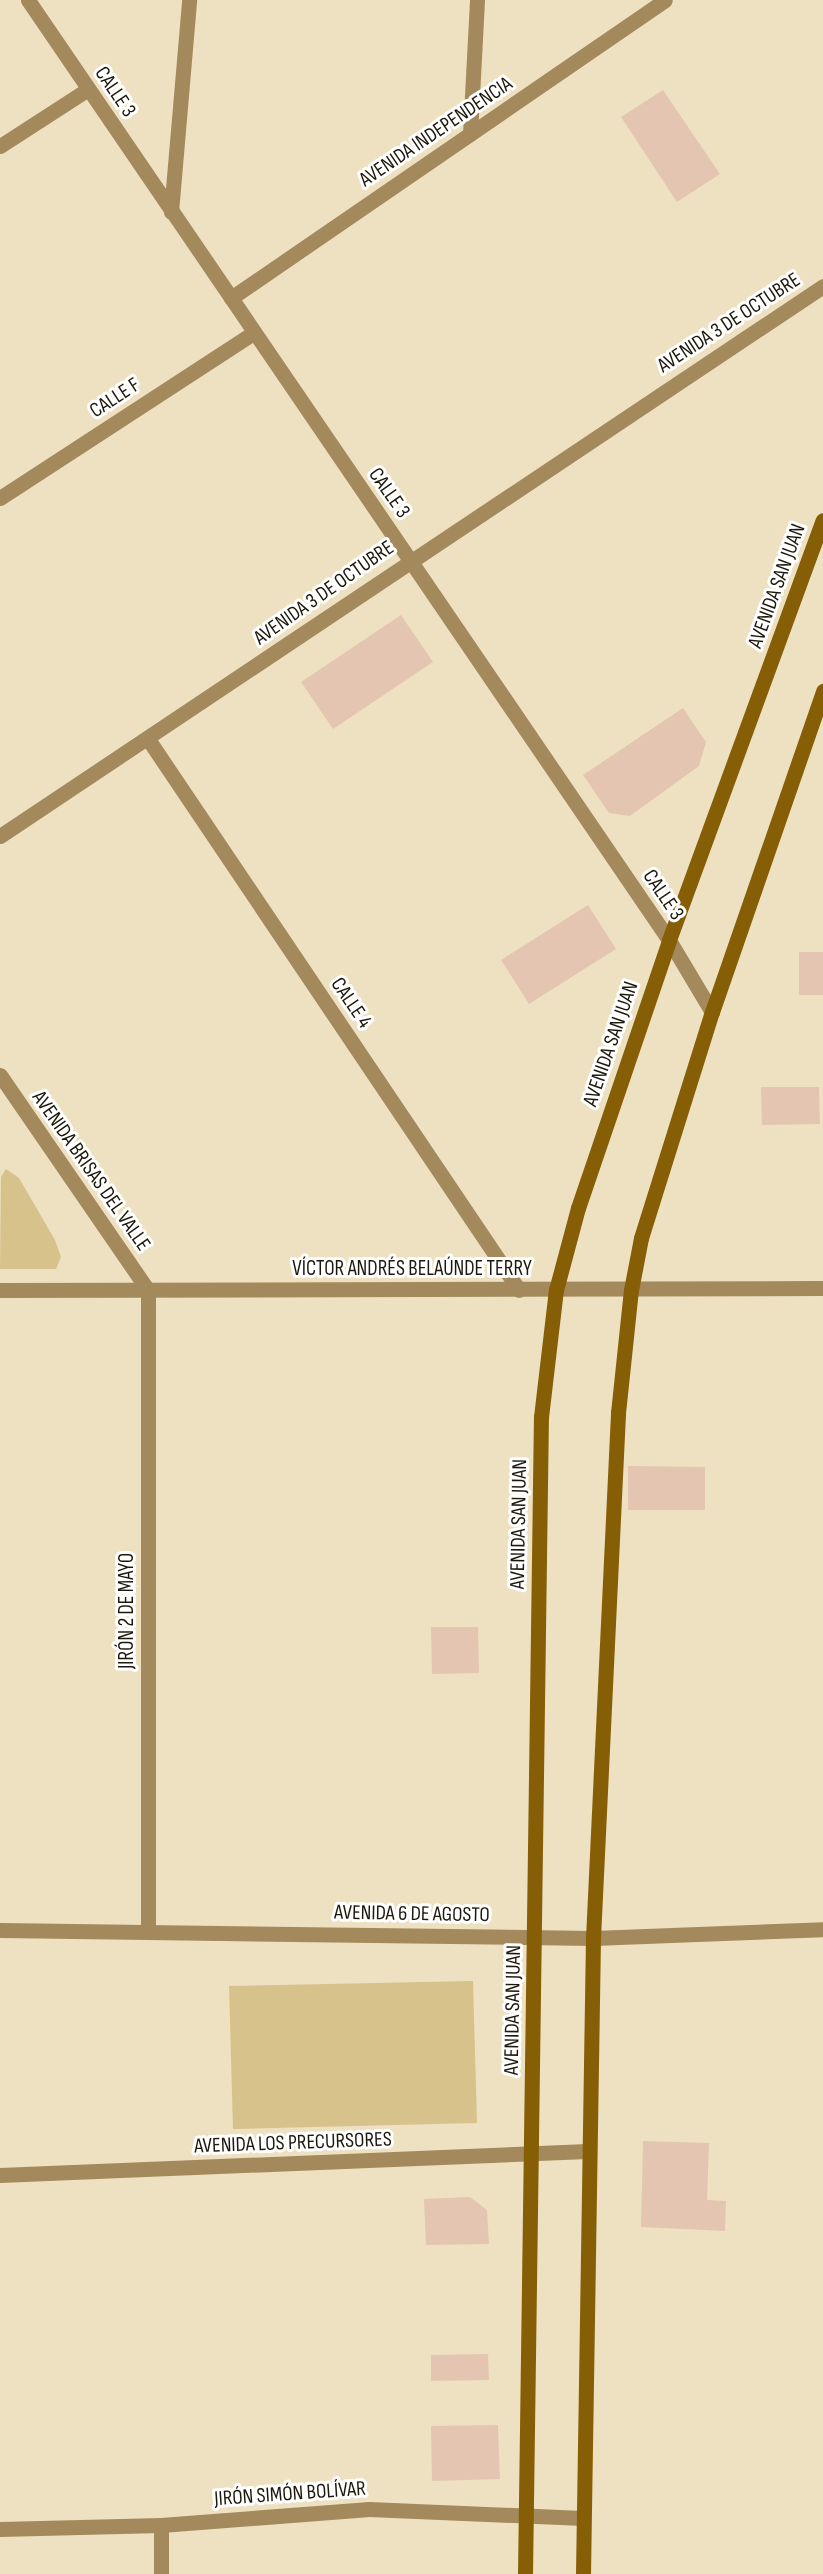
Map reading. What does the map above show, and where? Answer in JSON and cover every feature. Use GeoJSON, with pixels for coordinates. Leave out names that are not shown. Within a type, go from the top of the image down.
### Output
{"type":"FeatureCollection","features":[{"type":"Feature","properties":{"kind":"main road","name":"AVENIDA SAN JUAN"},"geometry":{"type":"LineString","coordinates":[[525,2574],[536,1937],[541,1417],[556,1290],[578,1208],[669,940],[823,520]]}},
{"type":"Feature","properties":{"kind":"main road"},"geometry":{"type":"LineString","coordinates":[[583,2574],[593,1938],[618,1413],[631,1290],[641,1238],[712,1012],[823,691]]}},
{"type":"Feature","properties":{"kind":"street","name":"CALLE 3"},"geometry":{"type":"LineString","coordinates":[[28,0],[669,940],[712,1012]]}},
{"type":"Feature","properties":{"kind":"street"},"geometry":{"type":"LineString","coordinates":[[171,212],[189,0]]}},
{"type":"Feature","properties":{"kind":"street"},"geometry":{"type":"LineString","coordinates":[[470,134],[477,0]]}},
{"type":"Feature","properties":{"kind":"street","name":"AVENIDA INDEPENDENCIA"},"geometry":{"type":"LineString","coordinates":[[231,298],[665,0]]}},
{"type":"Feature","properties":{"kind":"street"},"geometry":{"type":"LineString","coordinates":[[0,146],[88,89]]}},
{"type":"Feature","properties":{"kind":"street","name":"AVENIDA 3 DE OCTUBRE"},"geometry":{"type":"LineString","coordinates":[[0,836],[148,739],[409,559],[823,286]]}},
{"type":"Feature","properties":{"kind":"street","name":"CALLE F"},"geometry":{"type":"LineString","coordinates":[[0,498],[253,333]]}},
{"type":"Feature","properties":{"kind":"street","name":"CALLE 4"},"geometry":{"type":"LineString","coordinates":[[148,739],[519,1290]]}},
{"type":"Feature","properties":{"kind":"street","name":"AVENIDA BRISAS DEL VALLE"},"geometry":{"type":"LineString","coordinates":[[0,1075],[148,1290]]}},
{"type":"Feature","properties":{"kind":"street","name":"VÍCTOR ANDRÉS BELAÚNDE TERRY"},"geometry":{"type":"LineString","coordinates":[[0,1290],[823,1288]]}},
{"type":"Feature","properties":{"kind":"street","name":"JIRÓN 2 DE MAYO"},"geometry":{"type":"LineString","coordinates":[[148,1290],[148,1932]]}},
{"type":"Feature","properties":{"kind":"street","name":"AVENIDA 6 DE AGOSTO"},"geometry":{"type":"LineString","coordinates":[[0,1930],[593,1938],[823,1929]]}},
{"type":"Feature","properties":{"kind":"street","name":"AVENIDA LOS PRECURSORES"},"geometry":{"type":"LineString","coordinates":[[0,2175],[588,2151]]}},
{"type":"Feature","properties":{"kind":"street","name":"JIRÓN SIMÓN BOLÍVAR"},"geometry":{"type":"LineString","coordinates":[[0,2529],[161,2525],[369,2509],[583,2518]]}},
{"type":"Feature","properties":{"kind":"street"},"geometry":{"type":"LineString","coordinates":[[161,2525],[161,2574]]}},
{"type":"Feature","properties":{"kind":"shaded area"},"geometry":{"type":"Polygon","coordinates":[[[6,1169],[19,1178],[55,1240],[61,1257],[56,1269],[0,1269],[1,1177],[6,1169]]]}},
{"type":"Feature","properties":{"kind":"shaded area"},"geometry":{"type":"Polygon","coordinates":[[[473,1981],[477,2123],[233,2129],[229,1986],[473,1981]]]}},
{"type":"Feature","properties":{"kind":"building"},"geometry":{"type":"Polygon","coordinates":[[[663,90],[720,174],[677,202],[621,117],[663,90]]]}},
{"type":"Feature","properties":{"kind":"building"},"geometry":{"type":"Polygon","coordinates":[[[401,615],[433,662],[333,729],[301,682],[401,615]]]}},
{"type":"Feature","properties":{"kind":"building"},"geometry":{"type":"Polygon","coordinates":[[[683,708],[706,742],[699,766],[630,816],[609,813],[583,775],[683,708]]]}},
{"type":"Feature","properties":{"kind":"building"},"geometry":{"type":"Polygon","coordinates":[[[588,905],[616,949],[529,1004],[501,960],[588,905]]]}},
{"type":"Feature","properties":{"kind":"building"},"geometry":{"type":"Polygon","coordinates":[[[799,952],[823,952],[823,995],[799,995],[799,952]]]}},
{"type":"Feature","properties":{"kind":"building"},"geometry":{"type":"Polygon","coordinates":[[[761,1087],[819,1087],[820,1124],[762,1125],[761,1087]]]}},
{"type":"Feature","properties":{"kind":"building"},"geometry":{"type":"Polygon","coordinates":[[[628,1466],[705,1467],[705,1510],[628,1510],[628,1466]]]}},
{"type":"Feature","properties":{"kind":"building"},"geometry":{"type":"Polygon","coordinates":[[[431,1627],[478,1627],[479,1673],[432,1674],[431,1627]]]}},
{"type":"Feature","properties":{"kind":"building"},"geometry":{"type":"Polygon","coordinates":[[[643,2141],[709,2143],[707,2200],[726,2201],[725,2231],[641,2227],[643,2141]]]}},
{"type":"Feature","properties":{"kind":"building"},"geometry":{"type":"Polygon","coordinates":[[[470,2197],[487,2210],[489,2244],[426,2245],[424,2199],[470,2197]]]}},
{"type":"Feature","properties":{"kind":"building"},"geometry":{"type":"Polygon","coordinates":[[[488,2354],[489,2380],[431,2381],[431,2355],[488,2354]]]}},
{"type":"Feature","properties":{"kind":"building"},"geometry":{"type":"Polygon","coordinates":[[[498,2425],[500,2479],[432,2481],[431,2426],[498,2425]]]}}]}
